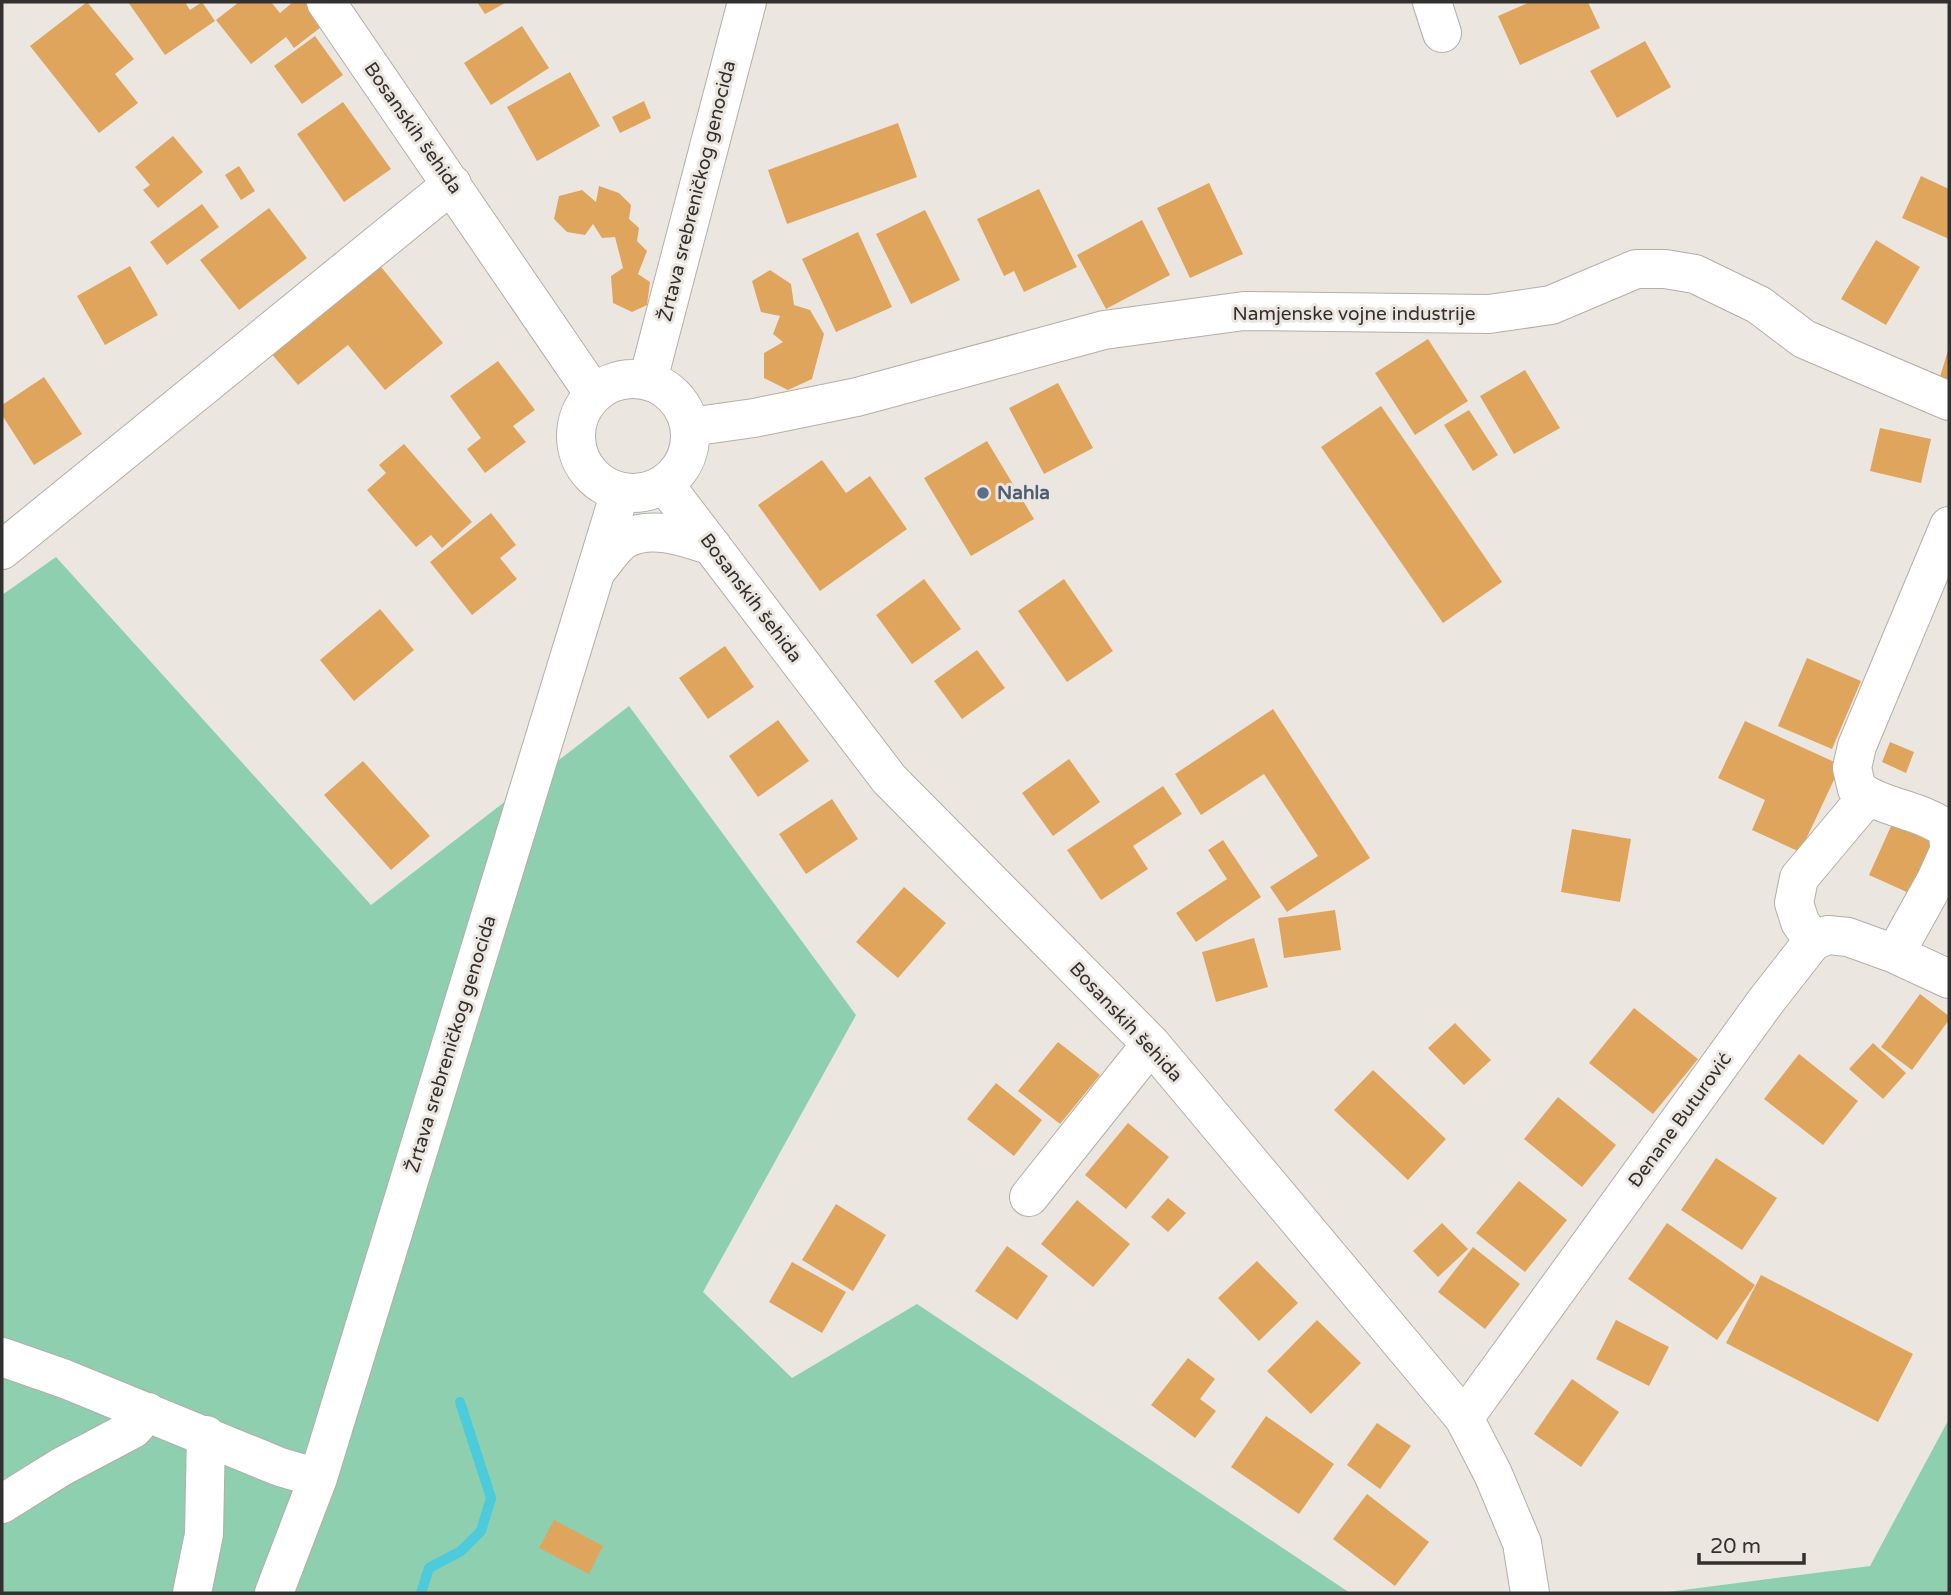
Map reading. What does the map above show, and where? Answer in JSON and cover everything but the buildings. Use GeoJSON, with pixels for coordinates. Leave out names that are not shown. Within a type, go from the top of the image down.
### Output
{"type":"FeatureCollection","features":[{"type":"Feature","properties":{"kind":"street","name":"Bosanskih šehida"},"geometry":{"type":"LineString","coordinates":[[326,2],[594,394]]}},
{"type":"Feature","properties":{"kind":"street","name":"Žrtava srebreničkog genocida"},"geometry":{"type":"LineString","coordinates":[[648,380],[747,2]]}},
{"type":"Feature","properties":{"kind":"street"},"geometry":{"type":"LineString","coordinates":[[2,550],[452,184]]}},
{"type":"Feature","properties":{"kind":"street","name":"Namjenske vojne industrije"},"geometry":{"type":"LineString","coordinates":[[690,427],[754,418],[857,397],[1104,330],[1244,311],[1489,314],[1551,304],[1636,269],[1665,269],[1695,274],[1759,305],[1804,339],[1949,401]]}},
{"type":"Feature","properties":{"kind":"street"},"geometry":{"type":"LineString","coordinates":[[562,346],[589,359],[614,357],[639,346],[667,309]]}},
{"type":"Feature","properties":{"kind":"street"},"geometry":{"type":"LineString","coordinates":[[629,379],[648,380],[665,388],[679,401],[690,427],[688,455],[679,471],[665,485],[648,492],[629,494],[611,489],[594,479],[583,464],[576,446],[576,427],[582,409],[594,394],[610,383],[629,379]]}},
{"type":"Feature","properties":{"kind":"street","name":"Bosanskih šehida"},"geometry":{"type":"LineString","coordinates":[[665,485],[889,779],[1151,1044],[1464,1418],[1493,1474],[1522,1543],[1530,1593]]}},
{"type":"Feature","properties":{"kind":"street","name":"Žrtava srebreničkog genocida"},"geometry":{"type":"LineString","coordinates":[[274,1593],[318,1478],[620,492]]}},
{"type":"Feature","properties":{"kind":"street"},"geometry":{"type":"LineString","coordinates":[[1895,954],[1949,849],[1948,830],[1933,818],[1867,797],[1857,789],[1852,768],[1857,746],[1949,526]]}},
{"type":"Feature","properties":{"kind":"street"},"geometry":{"type":"LineString","coordinates":[[596,571],[625,538],[645,534],[676,534],[712,546]]}},
{"type":"Feature","properties":{"kind":"street"},"geometry":{"type":"LineString","coordinates":[[1867,797],[1800,878],[1794,903],[1800,922],[1813,941],[1828,935],[1848,937],[1895,954],[1949,979]]}},
{"type":"Feature","properties":{"kind":"street","name":"Đenane Buturović"},"geometry":{"type":"LineString","coordinates":[[1464,1418],[1766,1001],[1813,941]]}},
{"type":"Feature","properties":{"kind":"street"},"geometry":{"type":"LineString","coordinates":[[1029,1196],[1151,1044]]}},
{"type":"Feature","properties":{"kind":"street"},"geometry":{"type":"LineString","coordinates":[[2,1357],[65,1379],[280,1467],[318,1478]]}},
{"type":"Feature","properties":{"kind":"street"},"geometry":{"type":"LineString","coordinates":[[2,1504],[61,1467],[133,1429],[148,1412]]}},
{"type":"Feature","properties":{"kind":"street"},"geometry":{"type":"LineString","coordinates":[[192,1593],[204,1534],[206,1435]]}},
{"type":"Feature","properties":{"kind":"green space"},"geometry":{"type":"Polygon","coordinates":[[[56,557],[371,905],[629,706],[856,1015],[703,1292],[792,1378],[917,1304],[1350,1593],[2,1593],[2,595],[56,557]]]}},
{"type":"Feature","properties":{"kind":"green space"},"geometry":{"type":"Polygon","coordinates":[[[1949,1419],[1949,1593],[1660,1593],[1870,1566],[1949,1419]]]}},
{"type":"Feature","properties":{"kind":"waterway"},"geometry":{"type":"LineString","coordinates":[[421,1593],[429,1568],[461,1551],[481,1531],[491,1498],[460,1402]]}},
{"type":"Feature","properties":{"kind":"place","name":"Nahla"},"geometry":{"type":"Point","coordinates":[983,493]}}]}
